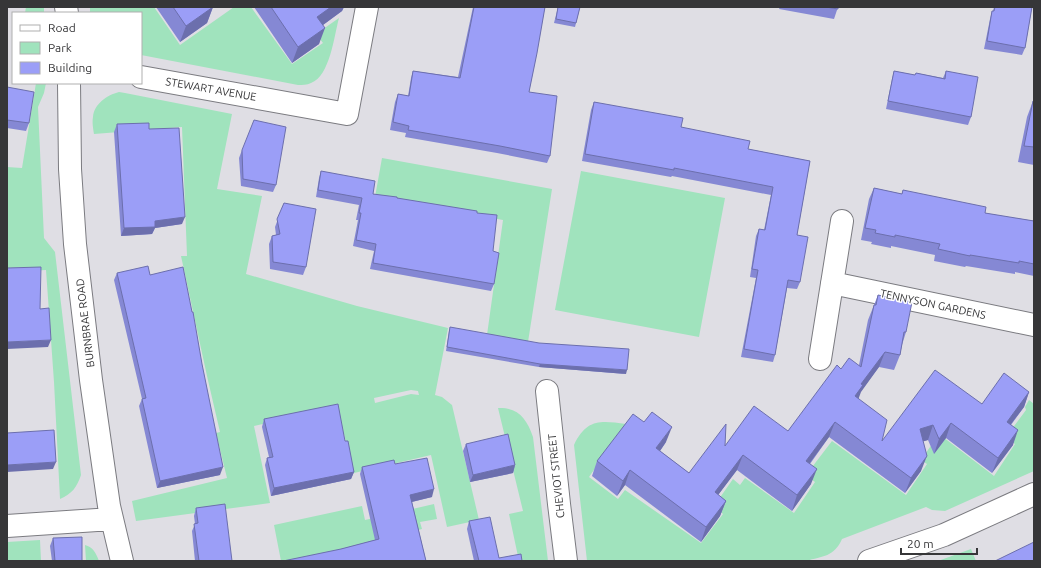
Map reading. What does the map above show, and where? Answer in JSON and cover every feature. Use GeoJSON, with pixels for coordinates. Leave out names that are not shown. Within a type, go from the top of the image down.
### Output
{"type":"FeatureCollection","features":[{"type":"Feature","properties":{"kind":"street","name":"STEWART AVENUE"},"geometry":{"type":"LineString","coordinates":[[142,77],[347,114],[367,7]]}},
{"type":"Feature","properties":{"kind":"street","name":"BURNBRAE ROAD"},"geometry":{"type":"LineString","coordinates":[[69,84],[70,169],[75,244],[93,394],[109,506],[122,561]]}},
{"type":"Feature","properties":{"kind":"street"},"geometry":{"type":"LineString","coordinates":[[820,359],[842,221]]}},
{"type":"Feature","properties":{"kind":"street","name":"TENNYSON GARDENS"},"geometry":{"type":"LineString","coordinates":[[832,284],[1034,325]]}},
{"type":"Feature","properties":{"kind":"street","name":"CHEVIOT STREET"},"geometry":{"type":"LineString","coordinates":[[547,391],[558,504],[566,561]]}},
{"type":"Feature","properties":{"kind":"street"},"geometry":{"type":"LineString","coordinates":[[868,561],[944,535],[1034,494]]}},
{"type":"Feature","properties":{"kind":"street"},"geometry":{"type":"LineString","coordinates":[[7,526],[112,519]]}},
{"type":"Feature","properties":{"kind":"green space"},"geometry":{"type":"Polygon","coordinates":[[[26,7],[44,7],[44,12],[25,12],[26,7]]]}},
{"type":"Feature","properties":{"kind":"green space"},"geometry":{"type":"Polygon","coordinates":[[[90,7],[154,7],[180,45],[234,7],[251,7],[292,64],[323,43],[316,34],[339,18],[333,45],[323,72],[311,83],[306,85],[298,85],[142,55],[142,12],[90,12],[90,7]]]}},
{"type":"Feature","properties":{"kind":"green space"},"geometry":{"type":"Polygon","coordinates":[[[36,84],[46,84],[38,107],[44,238],[55,252],[81,475],[74,490],[60,499],[46,270],[7,272],[7,167],[22,168],[36,84]]]}},
{"type":"Feature","properties":{"kind":"green space"},"geometry":{"type":"Polygon","coordinates":[[[114,93],[125,93],[232,114],[217,189],[262,196],[246,274],[357,306],[448,328],[435,395],[442,397],[452,405],[479,520],[447,527],[431,455],[354,473],[337,407],[254,426],[270,503],[136,521],[132,501],[227,478],[216,433],[220,432],[181,256],[187,256],[182,127],[94,134],[94,112],[102,101],[114,93]],[[411,390],[374,398],[375,403],[411,394],[419,395],[418,391],[411,390]]]}},
{"type":"Feature","properties":{"kind":"green space"},"geometry":{"type":"Polygon","coordinates":[[[382,158],[552,189],[528,342],[487,335],[503,220],[375,197],[382,158]]]}},
{"type":"Feature","properties":{"kind":"green space"},"geometry":{"type":"Polygon","coordinates":[[[581,171],[725,198],[699,337],[555,310],[581,171]]]}},
{"type":"Feature","properties":{"kind":"green space"},"geometry":{"type":"Polygon","coordinates":[[[1029,400],[1034,404],[1034,471],[945,511],[932,510],[926,507],[842,539],[832,553],[823,557],[806,561],[587,561],[574,445],[584,430],[596,423],[609,422],[626,424],[589,477],[618,499],[625,490],[701,543],[723,514],[714,506],[733,479],[740,485],[745,478],[794,513],[815,482],[806,475],[832,441],[906,495],[927,464],[921,460],[939,434],[994,476],[1015,444],[1006,437],[1026,410],[1025,407],[1029,400]]]}},
{"type":"Feature","properties":{"kind":"green space"},"geometry":{"type":"Polygon","coordinates":[[[498,408],[505,408],[521,415],[528,425],[533,437],[548,561],[519,561],[509,514],[523,511],[498,408]]]}},
{"type":"Feature","properties":{"kind":"green space"},"geometry":{"type":"Polygon","coordinates":[[[434,504],[437,519],[420,522],[422,529],[303,561],[281,561],[274,525],[362,506],[365,520],[434,504]]]}},
{"type":"Feature","properties":{"kind":"green space"},"geometry":{"type":"Polygon","coordinates":[[[40,540],[41,561],[7,561],[7,542],[40,540]]]}},
{"type":"Feature","properties":{"kind":"green space"},"geometry":{"type":"Polygon","coordinates":[[[85,545],[94,551],[99,561],[86,561],[85,545]]]}},
{"type":"Feature","properties":{"kind":"green space"},"geometry":{"type":"Polygon","coordinates":[[[971,549],[976,561],[938,561],[971,549]]]}},
{"type":"Feature","properties":{"kind":"building"},"geometry":{"type":"Polygon","coordinates":[[[173,7],[213,7],[186,26],[173,7]]]}},
{"type":"Feature","properties":{"kind":"building"},"geometry":{"type":"Polygon","coordinates":[[[271,7],[331,7],[317,17],[325,28],[298,47],[271,7]]]}},
{"type":"Feature","properties":{"kind":"building"},"geometry":{"type":"Polygon","coordinates":[[[474,7],[545,7],[529,92],[557,96],[550,156],[408,130],[409,126],[393,122],[398,94],[409,96],[413,71],[460,78],[474,7]]]}},
{"type":"Feature","properties":{"kind":"building"},"geometry":{"type":"Polygon","coordinates":[[[558,7],[580,7],[576,23],[556,19],[558,7]]]}},
{"type":"Feature","properties":{"kind":"building"},"geometry":{"type":"Polygon","coordinates":[[[826,7],[838,7],[838,9],[826,7]]]}},
{"type":"Feature","properties":{"kind":"building"},"geometry":{"type":"Polygon","coordinates":[[[995,7],[1032,7],[1025,48],[987,41],[992,11],[994,11],[995,7]]]}},
{"type":"Feature","properties":{"kind":"building"},"geometry":{"type":"Polygon","coordinates":[[[894,71],[915,75],[916,73],[945,79],[946,71],[978,77],[971,117],[888,101],[894,71]]]}},
{"type":"Feature","properties":{"kind":"building"},"geometry":{"type":"Polygon","coordinates":[[[7,87],[34,92],[29,123],[7,120],[7,87]]]}},
{"type":"Feature","properties":{"kind":"building"},"geometry":{"type":"Polygon","coordinates":[[[1034,101],[1034,147],[1024,146],[1034,101]]]}},
{"type":"Feature","properties":{"kind":"building"},"geometry":{"type":"Polygon","coordinates":[[[594,102],[683,118],[681,127],[750,141],[748,149],[810,161],[797,235],[808,237],[800,282],[788,280],[775,355],[744,349],[758,270],[752,269],[759,229],[765,230],[773,187],[674,168],[674,170],[585,154],[594,102]]]}},
{"type":"Feature","properties":{"kind":"building"},"geometry":{"type":"Polygon","coordinates":[[[254,120],[286,127],[276,185],[243,179],[242,150],[254,120]]]}},
{"type":"Feature","properties":{"kind":"building"},"geometry":{"type":"Polygon","coordinates":[[[149,123],[149,129],[179,128],[185,217],[155,221],[155,227],[124,228],[117,124],[149,123]]]}},
{"type":"Feature","properties":{"kind":"building"},"geometry":{"type":"Polygon","coordinates":[[[321,171],[375,181],[373,194],[477,211],[477,213],[497,215],[493,251],[499,253],[494,284],[373,263],[376,244],[356,240],[362,198],[318,190],[321,171]]]}},
{"type":"Feature","properties":{"kind":"building"},"geometry":{"type":"Polygon","coordinates":[[[874,188],[902,194],[903,190],[986,207],[985,213],[1034,221],[1034,264],[970,256],[938,249],[940,244],[895,235],[895,237],[875,233],[876,230],[865,228],[874,188]]]}},
{"type":"Feature","properties":{"kind":"building"},"geometry":{"type":"Polygon","coordinates":[[[284,203],[316,209],[306,267],[273,262],[272,236],[280,234],[277,219],[284,203]]]}},
{"type":"Feature","properties":{"kind":"building"},"geometry":{"type":"Polygon","coordinates":[[[148,266],[150,275],[183,267],[223,467],[160,481],[142,399],[146,398],[117,273],[148,266]]]}},
{"type":"Feature","properties":{"kind":"building"},"geometry":{"type":"Polygon","coordinates":[[[41,267],[40,309],[49,308],[51,340],[7,342],[7,268],[41,267]]]}},
{"type":"Feature","properties":{"kind":"building"},"geometry":{"type":"Polygon","coordinates":[[[878,295],[912,302],[900,355],[885,352],[861,384],[863,385],[855,396],[887,420],[882,441],[935,370],[982,404],[1004,373],[1029,392],[1007,422],[1018,430],[998,458],[951,423],[939,439],[933,425],[920,429],[927,456],[911,478],[835,422],[806,461],[817,469],[797,495],[743,455],[715,492],[726,501],[706,527],[630,470],[623,481],[597,461],[633,414],[644,422],[652,412],[672,427],[656,448],[689,473],[726,424],[725,446],[754,406],[788,431],[837,365],[841,369],[849,358],[861,367],[874,305],[876,305],[878,295]]]}},
{"type":"Feature","properties":{"kind":"building"},"geometry":{"type":"Polygon","coordinates":[[[450,327],[539,343],[629,349],[627,370],[540,364],[447,347],[450,327]]]}},
{"type":"Feature","properties":{"kind":"building"},"geometry":{"type":"Polygon","coordinates":[[[338,404],[345,441],[348,441],[354,472],[274,488],[267,458],[273,457],[264,419],[338,404]]]}},
{"type":"Feature","properties":{"kind":"building"},"geometry":{"type":"Polygon","coordinates":[[[54,430],[56,462],[7,465],[7,433],[54,430]]]}},
{"type":"Feature","properties":{"kind":"building"},"geometry":{"type":"Polygon","coordinates":[[[508,434],[515,465],[473,475],[466,444],[508,434]]]}},
{"type":"Feature","properties":{"kind":"building"},"geometry":{"type":"Polygon","coordinates":[[[427,458],[434,489],[410,495],[426,561],[283,561],[341,549],[379,539],[362,467],[394,460],[395,464],[427,458]]]}},
{"type":"Feature","properties":{"kind":"building"},"geometry":{"type":"Polygon","coordinates":[[[225,504],[232,561],[199,561],[194,524],[198,523],[196,508],[225,504]]]}},
{"type":"Feature","properties":{"kind":"building"},"geometry":{"type":"Polygon","coordinates":[[[490,517],[499,558],[521,554],[522,561],[479,561],[469,521],[490,517]]]}},
{"type":"Feature","properties":{"kind":"building"},"geometry":{"type":"Polygon","coordinates":[[[82,537],[82,561],[55,561],[53,538],[82,537]]]}},
{"type":"Feature","properties":{"kind":"building"},"geometry":{"type":"Polygon","coordinates":[[[1034,542],[1034,561],[995,561],[1034,542]]]}}]}
